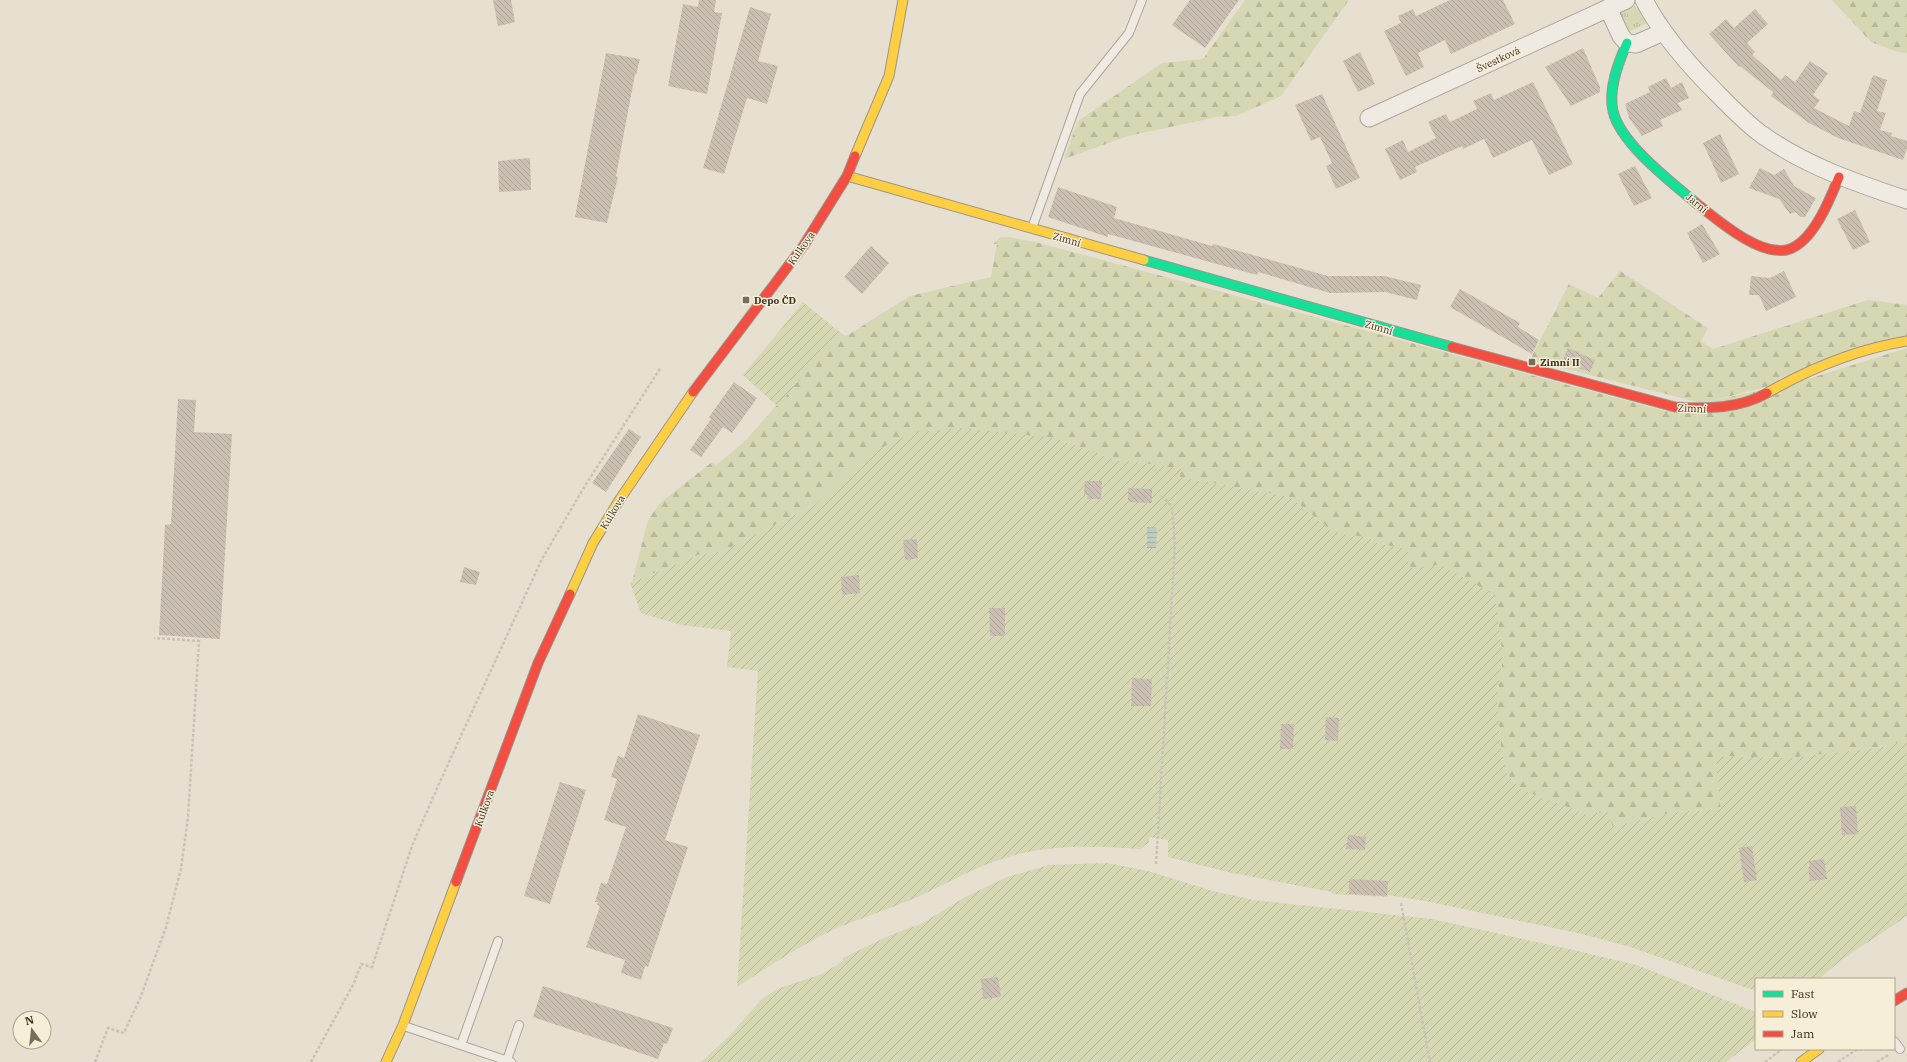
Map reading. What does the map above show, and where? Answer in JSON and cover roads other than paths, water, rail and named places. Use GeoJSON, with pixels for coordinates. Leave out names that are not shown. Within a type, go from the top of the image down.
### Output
{"type":"FeatureCollection","features":[{"type":"Feature","properties":{"kind":"street","name":"Kulkova"},"geometry":{"type":"LineString","coordinates":[[386,1062],[403,1025],[538,663],[594,543],[620,498],[676,415],[804,245],[847,176],[889,76],[903,0]]}},
{"type":"Feature","properties":{"kind":"street","name":"Švestková"},"geometry":{"type":"LineString","coordinates":[[1369,118],[1626,0]]}},
{"type":"Feature","properties":{"kind":"street"},"geometry":{"type":"LineString","coordinates":[[1644,0],[1663,32],[1692,67],[1739,115],[1761,134],[1786,151],[1839,177],[1907,200]]}},
{"type":"Feature","properties":{"kind":"street"},"geometry":{"type":"LineString","coordinates":[[1608,8],[1625,47],[1636,44],[1663,32]]}},
{"type":"Feature","properties":{"kind":"street","name":"Jarní"},"geometry":{"type":"LineString","coordinates":[[1625,47],[1614,86],[1612,102],[1613,111],[1623,131],[1631,143],[1657,168],[1702,207],[1743,236],[1768,249],[1778,250],[1796,246],[1802,242],[1812,228],[1839,177]]}},
{"type":"Feature","properties":{"kind":"street","name":"Zimní"},"geometry":{"type":"LineString","coordinates":[[847,176],[1531,370],[1675,407],[1702,409],[1730,406],[1758,398],[1795,377],[1825,364],[1889,344],[1907,341]]}},
{"type":"Feature","properties":{"kind":"street"},"geometry":{"type":"LineString","coordinates":[[1895,1000],[1907,993]]}},
{"type":"Feature","properties":{"kind":"street"},"geometry":{"type":"LineString","coordinates":[[1801,1062],[1818,1050]]}},
{"type":"Feature","properties":{"kind":"lane"},"geometry":{"type":"LineString","coordinates":[[1032,229],[1080,94],[1129,33],[1142,0]]}},
{"type":"Feature","properties":{"kind":"lane"},"geometry":{"type":"LineString","coordinates":[[461,1045],[498,941]]}},
{"type":"Feature","properties":{"kind":"lane"},"geometry":{"type":"LineString","coordinates":[[403,1025],[509,1061],[519,1025]]}},
{"type":"Feature","properties":{"kind":"lane"},"geometry":{"type":"LineString","coordinates":[[1895,1042],[1900,1049]]}},
{"type":"Feature","properties":{"kind":"place","name":"Depo ČD"},"geometry":{"type":"Point","coordinates":[746,300]}},
{"type":"Feature","properties":{"kind":"place","name":"Zimní II"},"geometry":{"type":"Point","coordinates":[1532,362]}}]}
